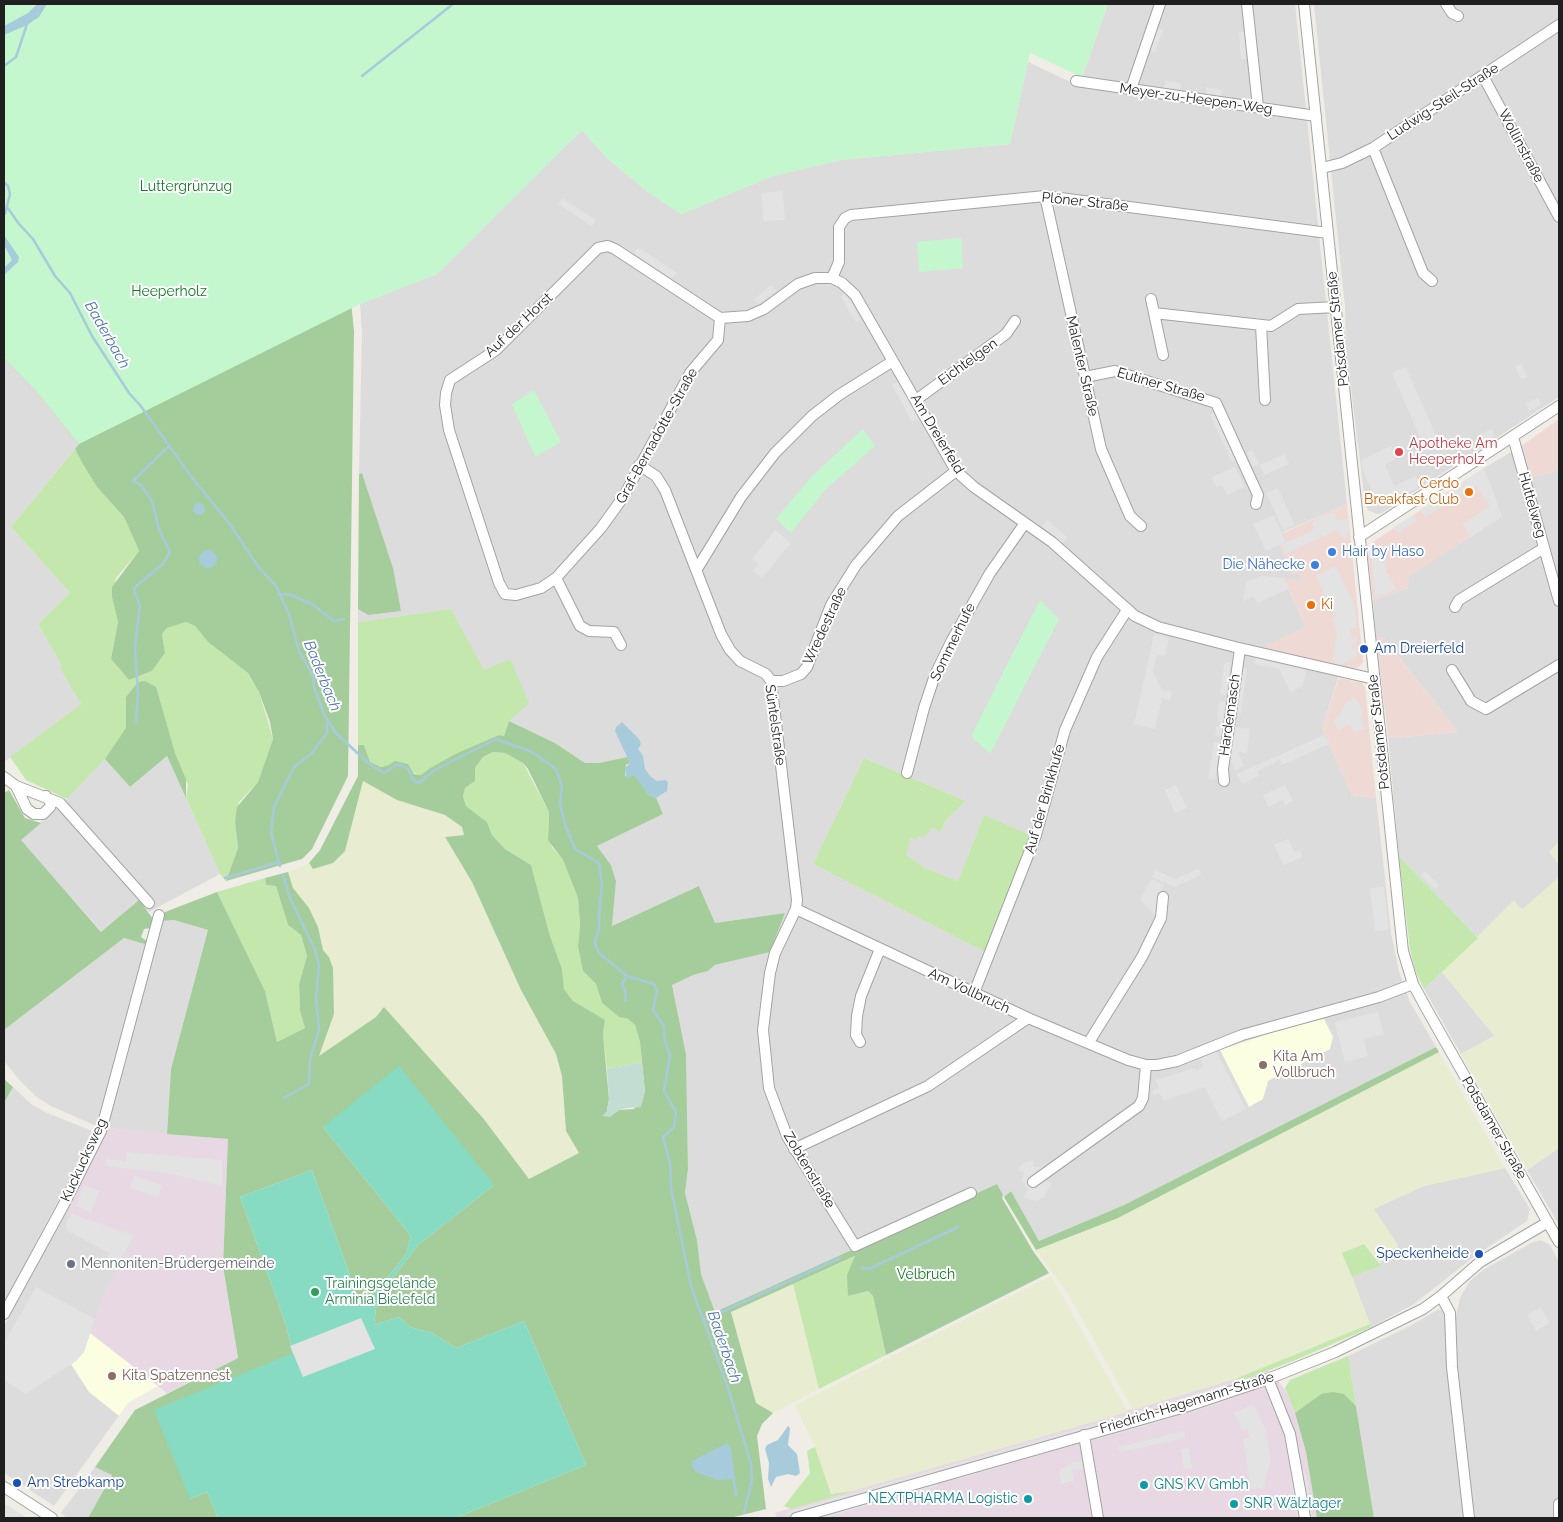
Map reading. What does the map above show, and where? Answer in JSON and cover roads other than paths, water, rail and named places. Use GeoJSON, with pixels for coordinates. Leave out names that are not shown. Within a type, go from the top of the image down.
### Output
{"type":"FeatureCollection","features":[{"type":"Feature","properties":{"kind":"street"},"geometry":{"type":"LineString","coordinates":[[1131,90],[1160,4]]}},
{"type":"Feature","properties":{"kind":"street"},"geometry":{"type":"LineString","coordinates":[[1247,4],[1258,107]]}},
{"type":"Feature","properties":{"kind":"street","name":"Potsdamer Straße"},"geometry":{"type":"LineString","coordinates":[[1304,4],[1401,935],[1413,984],[1559,1242]]}},
{"type":"Feature","properties":{"kind":"street"},"geometry":{"type":"LineString","coordinates":[[1446,4],[1452,13],[1458,16]]}},
{"type":"Feature","properties":{"kind":"street","name":"Ludwig-Steil-Straße"},"geometry":{"type":"LineString","coordinates":[[1322,168],[1342,163],[1373,148],[1559,25]]}},
{"type":"Feature","properties":{"kind":"street","name":"Wollinstraße"},"geometry":{"type":"LineString","coordinates":[[1483,76],[1559,217]]}},
{"type":"Feature","properties":{"kind":"street","name":"Meyer-zu-Heepen-Weg"},"geometry":{"type":"LineString","coordinates":[[1076,81],[1316,116]]}},
{"type":"Feature","properties":{"kind":"street"},"geometry":{"type":"LineString","coordinates":[[1373,148],[1423,273],[1432,281]]}},
{"type":"Feature","properties":{"kind":"street","name":"Plöner Straße"},"geometry":{"type":"LineString","coordinates":[[832,278],[839,262],[838,227],[845,218],[851,215],[1046,196],[1328,233]]}},
{"type":"Feature","properties":{"kind":"street","name":"Malenter Straße"},"geometry":{"type":"LineString","coordinates":[[1046,196],[1103,456],[1130,516],[1141,526]]}},
{"type":"Feature","properties":{"kind":"street","name":"Auf der Horst"},"geometry":{"type":"LineString","coordinates":[[505,594],[498,583],[450,430],[445,405],[450,380],[496,350],[593,252],[603,247],[615,249],[720,318]]}},
{"type":"Feature","properties":{"kind":"street"},"geometry":{"type":"LineString","coordinates":[[720,318],[748,316],[764,308],[798,284],[815,278],[832,278]]}},
{"type":"Feature","properties":{"kind":"street","name":"Am Dreierfeld"},"geometry":{"type":"LineString","coordinates":[[832,278],[842,283],[855,296],[956,471],[974,487],[1067,555],[1127,610],[1144,622],[1158,627],[1240,649],[1374,679]]}},
{"type":"Feature","properties":{"kind":"street"},"geometry":{"type":"LineString","coordinates":[[1151,299],[1163,355]]}},
{"type":"Feature","properties":{"kind":"street"},"geometry":{"type":"LineString","coordinates":[[1154,313],[1271,326],[1298,309],[1336,307]]}},
{"type":"Feature","properties":{"kind":"street","name":"Graf-Bernadotte-Straße"},"geometry":{"type":"LineString","coordinates":[[505,594],[516,596],[541,588],[556,578],[616,509],[690,373],[718,340],[720,318]]}},
{"type":"Feature","properties":{"kind":"street","name":"Eichtelgen"},"geometry":{"type":"LineString","coordinates":[[916,400],[1006,334],[1015,321]]}},
{"type":"Feature","properties":{"kind":"street"},"geometry":{"type":"LineString","coordinates":[[1261,325],[1265,400]]}},
{"type":"Feature","properties":{"kind":"street"},"geometry":{"type":"LineString","coordinates":[[697,569],[741,497],[775,453],[831,400],[893,361]]}},
{"type":"Feature","properties":{"kind":"street","name":"Eutiner Straße"},"geometry":{"type":"LineString","coordinates":[[1085,377],[1115,371],[1216,403],[1258,495],[1256,504]]}},
{"type":"Feature","properties":{"kind":"street"},"geometry":{"type":"LineString","coordinates":[[1359,537],[1559,406]]}},
{"type":"Feature","properties":{"kind":"street","name":"Huttelweg"},"geometry":{"type":"LineString","coordinates":[[1512,437],[1559,601]]}},
{"type":"Feature","properties":{"kind":"street","name":"Süntelstraße"},"geometry":{"type":"LineString","coordinates":[[639,465],[656,476],[665,490],[721,634],[730,650],[740,661],[766,674],[771,680],[797,892],[796,909]]}},
{"type":"Feature","properties":{"kind":"street","name":"Wredestraße"},"geometry":{"type":"LineString","coordinates":[[771,680],[783,681],[801,674],[807,667],[831,605],[856,565],[898,516],[956,471]]}},
{"type":"Feature","properties":{"kind":"street","name":"Sommerhufe"},"geometry":{"type":"LineString","coordinates":[[907,773],[924,708],[951,642],[990,573],[1025,523]]}},
{"type":"Feature","properties":{"kind":"street"},"geometry":{"type":"LineString","coordinates":[[1454,607],[1459,600],[1544,548]]}},
{"type":"Feature","properties":{"kind":"street"},"geometry":{"type":"LineString","coordinates":[[556,578],[580,626],[588,631],[614,632],[621,645]]}},
{"type":"Feature","properties":{"kind":"street","name":"Auf der Brinkhufe"},"geometry":{"type":"LineString","coordinates":[[974,993],[1022,878],[1065,730],[1097,657],[1127,610]]}},
{"type":"Feature","properties":{"kind":"street","name":"Hardemasch"},"geometry":{"type":"LineString","coordinates":[[1224,780],[1223,769],[1240,649]]}},
{"type":"Feature","properties":{"kind":"street"},"geometry":{"type":"LineString","coordinates":[[1452,670],[1471,701],[1486,709],[1559,664]]}},
{"type":"Feature","properties":{"kind":"street"},"geometry":{"type":"LineString","coordinates":[[4,777],[16,786],[60,803],[148,903]]}},
{"type":"Feature","properties":{"kind":"street"},"geometry":{"type":"LineString","coordinates":[[16,786],[27,809],[34,814],[43,814],[50,806],[46,796]]}},
{"type":"Feature","properties":{"kind":"street"},"geometry":{"type":"LineString","coordinates":[[1089,1042],[1142,957],[1161,918],[1163,897]]}},
{"type":"Feature","properties":{"kind":"street","name":"Am Vollbruch"},"geometry":{"type":"LineString","coordinates":[[796,909],[1028,1018],[1128,1060],[1146,1065],[1166,1064],[1177,1061],[1242,1034],[1379,998],[1413,984]]}},
{"type":"Feature","properties":{"kind":"street","name":"Zobtenstraße"},"geometry":{"type":"LineString","coordinates":[[796,909],[775,953],[770,973],[763,1030],[769,1088],[775,1108],[794,1149],[855,1246],[971,1193]]}},
{"type":"Feature","properties":{"kind":"street","name":"Kuckucksweg"},"geometry":{"type":"LineString","coordinates":[[4,1314],[101,1131],[150,936],[159,915]]}},
{"type":"Feature","properties":{"kind":"street"},"geometry":{"type":"LineString","coordinates":[[860,1042],[856,1035],[861,996],[880,949]]}},
{"type":"Feature","properties":{"kind":"street"},"geometry":{"type":"LineString","coordinates":[[794,1149],[921,1090],[1028,1018]]}},
{"type":"Feature","properties":{"kind":"street"},"geometry":{"type":"LineString","coordinates":[[1033,1182],[1139,1106],[1142,1098],[1146,1065]]}},
{"type":"Feature","properties":{"kind":"street","name":"Friedrich-Hagemann-Straße"},"geometry":{"type":"LineString","coordinates":[[796,1518],[1199,1403],[1268,1379],[1387,1328],[1441,1296],[1480,1262],[1548,1222]]}},
{"type":"Feature","properties":{"kind":"street"},"geometry":{"type":"LineString","coordinates":[[1441,1296],[1450,1313],[1452,1367],[1469,1518]]}},
{"type":"Feature","properties":{"kind":"street"},"geometry":{"type":"LineString","coordinates":[[1268,1379],[1290,1434],[1305,1518]]}},
{"type":"Feature","properties":{"kind":"street","name":"Friedrich-Hagemann-Straße"},"geometry":{"type":"LineString","coordinates":[[1084,1435],[1098,1518]]}},
{"type":"Feature","properties":{"kind":"street"},"geometry":{"type":"LineString","coordinates":[[4,1487],[52,1518]]}},
{"type":"Feature","properties":{"kind":"street"},"geometry":{"type":"LineString","coordinates":[[1559,1504],[1559,1518]]}},
{"type":"Feature","properties":{"kind":"water"},"geometry":{"type":"Polygon","coordinates":[[[37,4],[47,4],[39,17],[27,25],[4,35],[4,26],[28,13],[37,4]]]}},
{"type":"Feature","properties":{"kind":"water"},"geometry":{"type":"Polygon","coordinates":[[[4,235],[19,257],[18,262],[4,275],[4,268],[12,260],[4,245],[4,235]]]}},
{"type":"Feature","properties":{"kind":"water"},"geometry":{"type":"Polygon","coordinates":[[[197,503],[201,503],[205,509],[201,515],[197,515],[193,511],[193,507],[197,503]]]}},
{"type":"Feature","properties":{"kind":"water"},"geometry":{"type":"Polygon","coordinates":[[[208,550],[214,553],[217,559],[214,565],[208,568],[202,565],[199,559],[202,553],[208,550]]]}},
{"type":"Feature","properties":{"kind":"water"},"geometry":{"type":"Polygon","coordinates":[[[622,722],[639,739],[641,744],[638,749],[643,756],[645,769],[651,777],[657,781],[665,780],[668,782],[667,791],[656,798],[648,794],[634,775],[626,779],[625,768],[630,763],[615,731],[616,727],[622,722]]]}},
{"type":"Feature","properties":{"kind":"water"},"geometry":{"type":"Polygon","coordinates":[[[788,1426],[790,1428],[788,1445],[797,1454],[800,1473],[796,1476],[788,1474],[776,1477],[771,1487],[768,1479],[769,1463],[765,1449],[767,1445],[778,1440],[788,1426]]]}},
{"type":"Feature","properties":{"kind":"water"},"geometry":{"type":"Polygon","coordinates":[[[727,1443],[731,1448],[735,1479],[717,1480],[696,1472],[692,1467],[692,1461],[727,1443]]]}},
{"type":"Feature","properties":{"kind":"waterway"},"geometry":{"type":"LineString","coordinates":[[362,76],[453,4]]}},
{"type":"Feature","properties":{"kind":"waterway","name":"Baderbach"},"geometry":{"type":"LineString","coordinates":[[4,66],[16,57],[28,21]]}},
{"type":"Feature","properties":{"kind":"waterway","name":"Baderbach"},"geometry":{"type":"LineString","coordinates":[[4,182],[8,186],[10,194],[5,214]]}},
{"type":"Feature","properties":{"kind":"waterway","name":"Baderbach"},"geometry":{"type":"LineString","coordinates":[[7,207],[33,239],[55,276],[70,293],[92,336],[129,393],[140,405],[193,479],[229,523],[259,568],[276,586],[289,614],[299,651],[313,676],[314,687],[324,714],[335,732],[368,763],[384,773],[396,765],[401,765],[408,769],[414,781],[419,783],[433,771],[496,739],[532,752],[556,769],[562,786],[560,804],[565,825],[575,849],[599,863],[602,885],[599,930],[595,941],[596,947],[599,953],[627,976],[654,984],[657,991],[653,1010],[664,1026],[665,1042],[670,1055],[664,1091],[676,1112],[674,1127],[663,1137],[670,1163],[671,1185]]}},
{"type":"Feature","properties":{"kind":"waterway"},"geometry":{"type":"LineString","coordinates":[[136,722],[138,694],[135,647],[140,606],[134,590],[135,587],[163,564],[170,552],[159,529],[152,501],[141,485],[133,481],[169,446]]}},
{"type":"Feature","properties":{"kind":"waterway"},"geometry":{"type":"LineString","coordinates":[[279,595],[289,594],[312,604],[334,621],[344,619]]}},
{"type":"Feature","properties":{"kind":"waterway"},"geometry":{"type":"LineString","coordinates":[[280,866],[271,832],[274,807],[294,767],[311,754],[327,733],[327,723]]}},
{"type":"Feature","properties":{"kind":"waterway"},"geometry":{"type":"LineString","coordinates":[[225,878],[279,862]]}},
{"type":"Feature","properties":{"kind":"waterway"},"geometry":{"type":"LineString","coordinates":[[283,875],[290,898],[315,950],[319,966],[316,997],[319,1030],[310,1060],[309,1084],[284,1098]]}},
{"type":"Feature","properties":{"kind":"waterway"},"geometry":{"type":"LineString","coordinates":[[625,1001],[626,994],[622,984],[627,976]]}},
{"type":"Feature","properties":{"kind":"waterway","name":"Baderbach"},"geometry":{"type":"LineString","coordinates":[[671,1188],[691,1286],[728,1388],[751,1464],[752,1480],[744,1513]]}},
{"type":"Feature","properties":{"kind":"waterway"},"geometry":{"type":"LineString","coordinates":[[862,1268],[869,1269],[958,1227]]}},
{"type":"Feature","properties":{"kind":"waterway"},"geometry":{"type":"LineString","coordinates":[[704,1320],[840,1258]]}},
{"type":"Feature","properties":{"kind":"waterway","name":"Baderbach"},"geometry":{"type":"LineString","coordinates":[[733,1476],[736,1495]]}},
{"type":"Feature","properties":{"kind":"place","name":"Apotheke Am Heeperholz"},"geometry":{"type":"Point","coordinates":[1399,452]}},
{"type":"Feature","properties":{"kind":"place","name":"Cerdo Breakfast Club"},"geometry":{"type":"Point","coordinates":[1469,492]}},
{"type":"Feature","properties":{"kind":"place","name":"Hair by Haso"},"geometry":{"type":"Point","coordinates":[1332,552]}},
{"type":"Feature","properties":{"kind":"place","name":"Die Nähecke"},"geometry":{"type":"Point","coordinates":[1315,565]}},
{"type":"Feature","properties":{"kind":"place","name":"Ki"},"geometry":{"type":"Point","coordinates":[1311,605]}},
{"type":"Feature","properties":{"kind":"place","name":"Am Dreierfeld"},"geometry":{"type":"Point","coordinates":[1364,649]}},
{"type":"Feature","properties":{"kind":"place","name":"Kita Am Vollbruch"},"geometry":{"type":"Point","coordinates":[1263,1065]}},
{"type":"Feature","properties":{"kind":"place","name":"Speckenheide"},"geometry":{"type":"Point","coordinates":[1479,1254]}},
{"type":"Feature","properties":{"kind":"place","name":"Mennoniten-Brüdergemeinde"},"geometry":{"type":"Point","coordinates":[71,1264]}},
{"type":"Feature","properties":{"kind":"place","name":"Trainingsgelände Arminia Bielefeld"},"geometry":{"type":"Point","coordinates":[315,1292]}},
{"type":"Feature","properties":{"kind":"place","name":"Kita Spatzennest"},"geometry":{"type":"Point","coordinates":[112,1376]}},
{"type":"Feature","properties":{"kind":"place","name":"Am Strebkamp"},"geometry":{"type":"Point","coordinates":[17,1483]}},
{"type":"Feature","properties":{"kind":"place","name":"GNS KV Gmbh"},"geometry":{"type":"Point","coordinates":[1144,1485]}},
{"type":"Feature","properties":{"kind":"place","name":"NEXTPHARMA Logistic"},"geometry":{"type":"Point","coordinates":[1028,1499]}},
{"type":"Feature","properties":{"kind":"place","name":"SNR Wälzlager"},"geometry":{"type":"Point","coordinates":[1234,1504]}},
{"type":"Feature","properties":{"kind":"park label","name":"Luttergrünzug"},"geometry":{"type":"Point","coordinates":[186,187]}},
{"type":"Feature","properties":{"kind":"park label","name":"Heeperholz"},"geometry":{"type":"Point","coordinates":[169,292]}},
{"type":"Feature","properties":{"kind":"park label","name":"Velbruch"},"geometry":{"type":"Point","coordinates":[926,1275]}}]}
